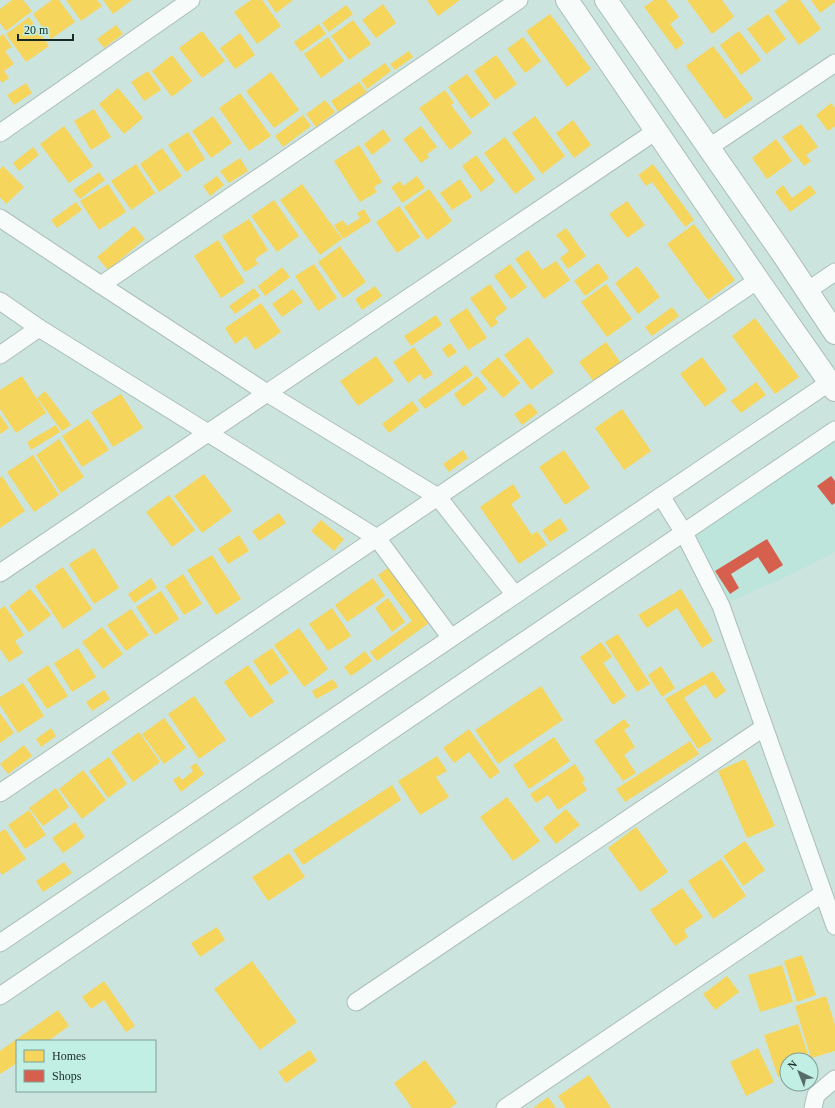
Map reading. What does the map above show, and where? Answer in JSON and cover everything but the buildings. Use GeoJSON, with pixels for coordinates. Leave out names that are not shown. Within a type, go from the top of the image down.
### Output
{"type":"FeatureCollection","features":[{"type":"Feature","properties":{"kind":"street"},"geometry":{"type":"LineString","coordinates":[[0,134],[192,0]]}},
{"type":"Feature","properties":{"kind":"street"},"geometry":{"type":"LineString","coordinates":[[100,286],[519,0]]}},
{"type":"Feature","properties":{"kind":"street"},"geometry":{"type":"LineString","coordinates":[[0,943],[661,496],[833,384],[758,280],[567,0]]}},
{"type":"Feature","properties":{"kind":"street"},"geometry":{"type":"LineString","coordinates":[[606,0],[835,333]]}},
{"type":"Feature","properties":{"kind":"street"},"geometry":{"type":"LineString","coordinates":[[708,148],[835,63]]}},
{"type":"Feature","properties":{"kind":"street"},"geometry":{"type":"LineString","coordinates":[[0,573],[656,131]]}},
{"type":"Feature","properties":{"kind":"street"},"geometry":{"type":"LineString","coordinates":[[0,218],[100,286],[267,393],[438,497],[515,595]]}},
{"type":"Feature","properties":{"kind":"street"},"geometry":{"type":"LineString","coordinates":[[807,291],[835,272]]}},
{"type":"Feature","properties":{"kind":"street"},"geometry":{"type":"LineString","coordinates":[[0,793],[758,280]]}},
{"type":"Feature","properties":{"kind":"street"},"geometry":{"type":"LineString","coordinates":[[0,301],[39,328],[377,538],[451,638]]}},
{"type":"Feature","properties":{"kind":"street"},"geometry":{"type":"LineString","coordinates":[[0,355],[39,328]]}},
{"type":"Feature","properties":{"kind":"street"},"geometry":{"type":"LineString","coordinates":[[0,996],[835,430]]}},
{"type":"Feature","properties":{"kind":"street"},"geometry":{"type":"LineString","coordinates":[[661,496],[684,533],[721,606],[822,894],[835,926]]}},
{"type":"Feature","properties":{"kind":"street"},"geometry":{"type":"LineString","coordinates":[[356,1002],[763,728]]}},
{"type":"Feature","properties":{"kind":"street"},"geometry":{"type":"LineString","coordinates":[[505,1108],[822,894]]}},
{"type":"Feature","properties":{"kind":"street"},"geometry":{"type":"LineString","coordinates":[[813,1108],[816,1095],[835,1079]]}},
{"type":"Feature","properties":{"kind":"shaded area"},"geometry":{"type":"Polygon","coordinates":[[[835,430],[835,552],[794,573],[721,606],[684,533],[835,430]]]}}]}
